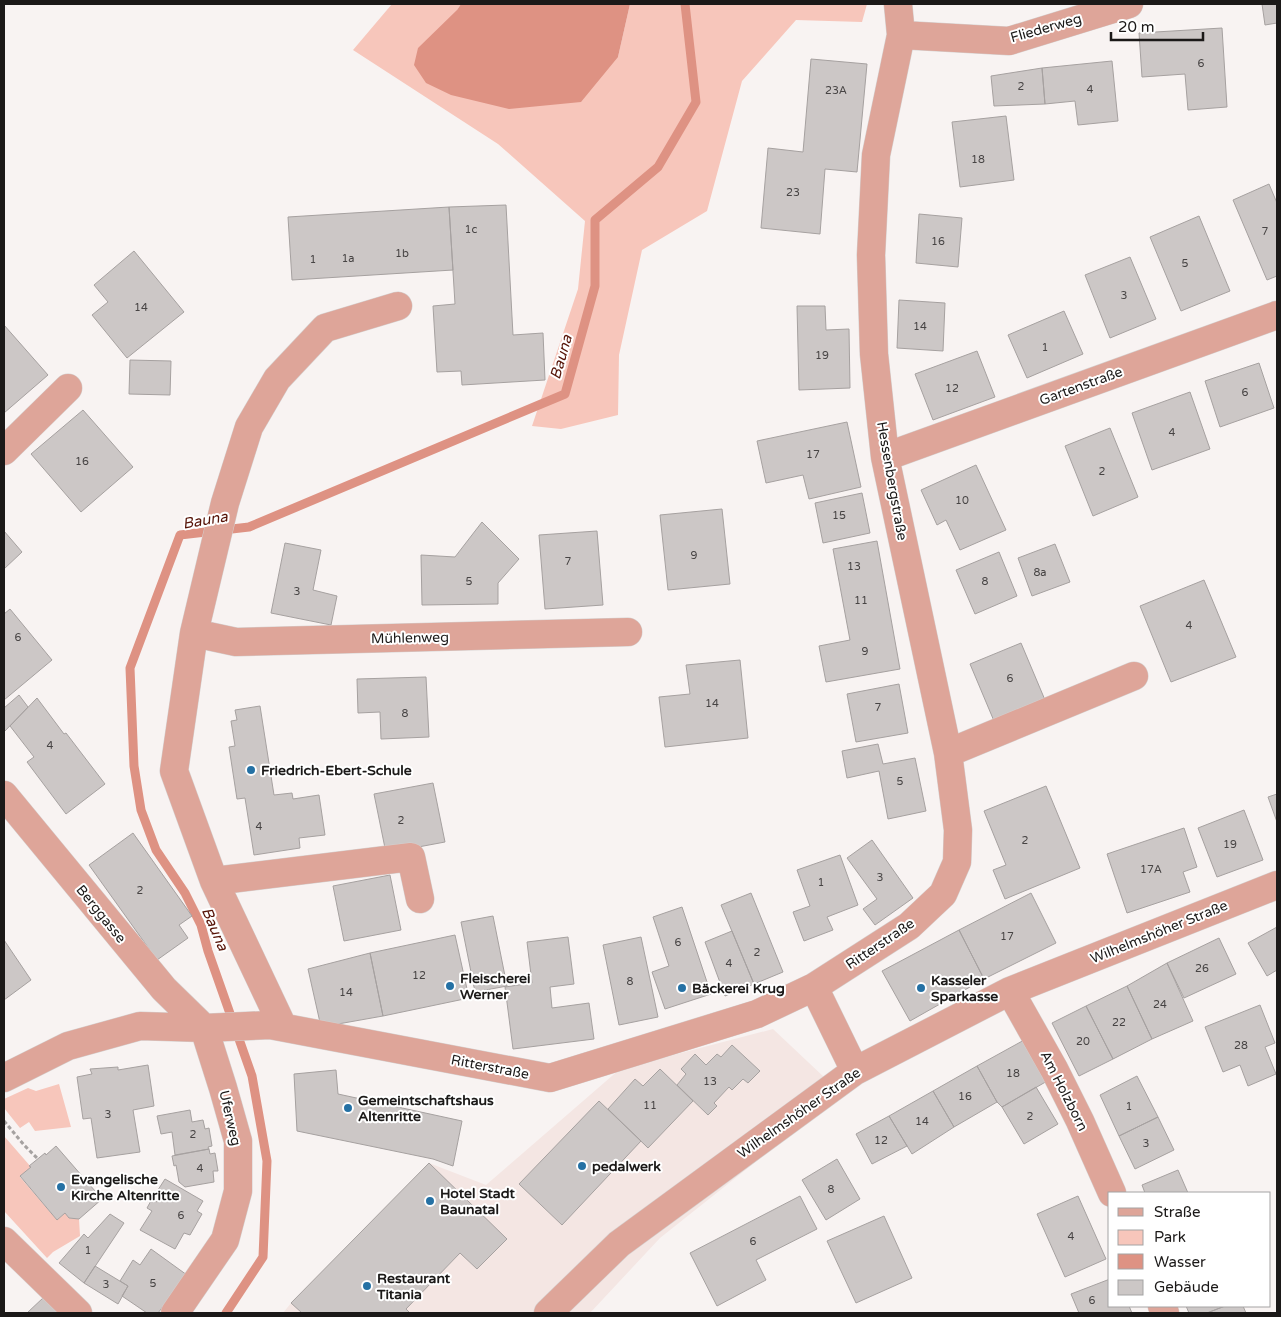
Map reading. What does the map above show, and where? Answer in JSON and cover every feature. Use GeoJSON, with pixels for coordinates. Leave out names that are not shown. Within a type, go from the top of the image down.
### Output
{"type":"FeatureCollection","features":[{"type":"Feature","properties":{"kind":"street","name":"Hessenbergstraße"},"geometry":{"type":"LineString","coordinates":[[898,4],[901,35],[876,156],[871,255],[874,354],[885,457],[948,753],[958,830],[957,862],[943,894]]}},
{"type":"Feature","properties":{"kind":"street","name":"Fliederweg"},"geometry":{"type":"LineString","coordinates":[[901,35],[1009,40],[1129,4]]}},
{"type":"Feature","properties":{"kind":"street"},"geometry":{"type":"LineString","coordinates":[[272,1026],[214,881],[174,772],[194,633],[225,503],[248,427],[277,379],[325,328],[398,306]]}},
{"type":"Feature","properties":{"kind":"street","name":"Gartenstraße"},"geometry":{"type":"LineString","coordinates":[[885,457],[1277,315]]}},
{"type":"Feature","properties":{"kind":"street"},"geometry":{"type":"LineString","coordinates":[[4,450],[68,388]]}},
{"type":"Feature","properties":{"kind":"street","name":"Mühlenweg"},"geometry":{"type":"LineString","coordinates":[[194,633],[236,642],[628,632]]}},
{"type":"Feature","properties":{"kind":"street"},"geometry":{"type":"LineString","coordinates":[[948,753],[1134,676]]}},
{"type":"Feature","properties":{"kind":"street","name":"Berggasse"},"geometry":{"type":"LineString","coordinates":[[4,795],[164,989],[212,1027]]}},
{"type":"Feature","properties":{"kind":"street"},"geometry":{"type":"LineString","coordinates":[[214,881],[411,857],[420,899]]}},
{"type":"Feature","properties":{"kind":"street","name":"Wilhelmshöher Straße"},"geometry":{"type":"LineString","coordinates":[[548,1313],[619,1244],[855,1071],[1010,991],[1277,885]]}},
{"type":"Feature","properties":{"kind":"street","name":"Ritterstraße"},"geometry":{"type":"LineString","coordinates":[[4,1078],[68,1046],[140,1026],[272,1026],[550,1078],[757,1014],[814,987],[909,926],[943,894]]}},
{"type":"Feature","properties":{"kind":"street"},"geometry":{"type":"LineString","coordinates":[[814,987],[855,1071]]}},
{"type":"Feature","properties":{"kind":"street","name":"Am Holzborn"},"geometry":{"type":"LineString","coordinates":[[1010,991],[1080,1120],[1112,1192]]}},
{"type":"Feature","properties":{"kind":"street","name":"Uferweg"},"geometry":{"type":"LineString","coordinates":[[175,1313],[225,1240],[238,1192],[238,1141],[223,1088],[212,1027]]}},
{"type":"Feature","properties":{"kind":"street"},"geometry":{"type":"LineString","coordinates":[[4,1241],[78,1313]]}},
{"type":"Feature","properties":{"kind":"path"},"geometry":{"type":"LineString","coordinates":[[4,1121],[38,1159]]}},
{"type":"Feature","properties":{"kind":"shaded area"},"geometry":{"type":"Polygon","coordinates":[[[773,1029],[825,1078],[836,1098],[660,1238],[590,1313],[283,1313],[429,1163],[486,1185],[620,1069],[773,1029]]]}},
{"type":"Feature","properties":{"kind":"green space"},"geometry":{"type":"Polygon","coordinates":[[[392,4],[461,4],[457,10],[618,57],[630,4],[867,4],[862,22],[796,20],[742,81],[707,211],[642,250],[619,355],[618,415],[561,429],[532,426],[578,289],[585,221],[498,144],[353,50],[392,4]]]}},
{"type":"Feature","properties":{"kind":"green space"},"geometry":{"type":"Polygon","coordinates":[[[59,1084],[71,1127],[35,1131],[29,1122],[20,1128],[4,1108],[4,1099],[28,1088],[36,1091],[59,1084]]]}},
{"type":"Feature","properties":{"kind":"green space"},"geometry":{"type":"Polygon","coordinates":[[[4,1136],[31,1167],[20,1177],[57,1220],[65,1213],[69,1218],[79,1219],[80,1236],[53,1252],[47,1258],[4,1211],[4,1136]]]}},
{"type":"Feature","properties":{"kind":"water"},"geometry":{"type":"Polygon","coordinates":[[[461,4],[630,4],[618,57],[581,102],[509,109],[451,95],[426,83],[414,65],[418,48],[461,4]]]}},
{"type":"Feature","properties":{"kind":"building"},"geometry":{"type":"Polygon","coordinates":[[[1262,4],[1277,4],[1277,23],[1265,25],[1262,4]]]}},
{"type":"Feature","properties":{"kind":"building"},"geometry":{"type":"Polygon","coordinates":[[[1222,28],[1227,107],[1188,110],[1185,74],[1142,77],[1139,33],[1222,28]]]}},
{"type":"Feature","properties":{"kind":"building"},"geometry":{"type":"Polygon","coordinates":[[[811,59],[867,64],[857,172],[825,169],[820,234],[761,228],[768,148],[803,152],[811,59]]]}},
{"type":"Feature","properties":{"kind":"building"},"geometry":{"type":"Polygon","coordinates":[[[1112,61],[1118,121],[1078,125],[1075,101],[1045,104],[1042,68],[1112,61]]]}},
{"type":"Feature","properties":{"kind":"building"},"geometry":{"type":"Polygon","coordinates":[[[1042,68],[1045,104],[994,106],[991,76],[1042,68]]]}},
{"type":"Feature","properties":{"kind":"building"},"geometry":{"type":"Polygon","coordinates":[[[1006,116],[1014,180],[960,187],[952,122],[1006,116]]]}},
{"type":"Feature","properties":{"kind":"building"},"geometry":{"type":"Polygon","coordinates":[[[1269,184],[1277,203],[1277,276],[1267,280],[1233,200],[1269,184]]]}},
{"type":"Feature","properties":{"kind":"building"},"geometry":{"type":"Polygon","coordinates":[[[506,205],[513,335],[543,333],[545,380],[462,385],[461,371],[437,372],[433,306],[455,304],[449,207],[506,205]]]}},
{"type":"Feature","properties":{"kind":"building"},"geometry":{"type":"Polygon","coordinates":[[[449,207],[453,270],[292,280],[288,217],[449,207]]]}},
{"type":"Feature","properties":{"kind":"building"},"geometry":{"type":"Polygon","coordinates":[[[919,214],[962,218],[958,267],[916,263],[919,214]]]}},
{"type":"Feature","properties":{"kind":"building"},"geometry":{"type":"Polygon","coordinates":[[[1199,216],[1230,291],[1181,311],[1150,237],[1199,216]]]}},
{"type":"Feature","properties":{"kind":"building"},"geometry":{"type":"Polygon","coordinates":[[[134,251],[184,312],[127,358],[92,315],[108,302],[94,285],[134,251]]]}},
{"type":"Feature","properties":{"kind":"building"},"geometry":{"type":"Polygon","coordinates":[[[1130,257],[1156,319],[1110,338],[1085,275],[1130,257]]]}},
{"type":"Feature","properties":{"kind":"building"},"geometry":{"type":"Polygon","coordinates":[[[899,300],[945,303],[943,351],[897,348],[899,300]]]}},
{"type":"Feature","properties":{"kind":"building"},"geometry":{"type":"Polygon","coordinates":[[[797,306],[825,306],[826,330],[849,329],[850,388],[799,390],[797,306]]]}},
{"type":"Feature","properties":{"kind":"building"},"geometry":{"type":"Polygon","coordinates":[[[1064,311],[1083,354],[1027,378],[1008,335],[1064,311]]]}},
{"type":"Feature","properties":{"kind":"building"},"geometry":{"type":"Polygon","coordinates":[[[4,325],[48,375],[4,413],[4,325]]]}},
{"type":"Feature","properties":{"kind":"building"},"geometry":{"type":"Polygon","coordinates":[[[977,351],[995,397],[933,420],[915,374],[977,351]]]}},
{"type":"Feature","properties":{"kind":"building"},"geometry":{"type":"Polygon","coordinates":[[[130,360],[171,361],[170,395],[129,394],[130,360]]]}},
{"type":"Feature","properties":{"kind":"building"},"geometry":{"type":"Polygon","coordinates":[[[1259,363],[1274,408],[1220,427],[1205,381],[1259,363]]]}},
{"type":"Feature","properties":{"kind":"building"},"geometry":{"type":"Polygon","coordinates":[[[1190,392],[1210,449],[1152,470],[1132,413],[1190,392]]]}},
{"type":"Feature","properties":{"kind":"building"},"geometry":{"type":"Polygon","coordinates":[[[83,410],[133,467],[81,512],[31,454],[83,410]]]}},
{"type":"Feature","properties":{"kind":"building"},"geometry":{"type":"Polygon","coordinates":[[[847,422],[861,487],[809,499],[803,475],[766,483],[757,441],[847,422]]]}},
{"type":"Feature","properties":{"kind":"building"},"geometry":{"type":"Polygon","coordinates":[[[1110,428],[1138,497],[1093,516],[1065,446],[1110,428]]]}},
{"type":"Feature","properties":{"kind":"building"},"geometry":{"type":"Polygon","coordinates":[[[976,465],[1006,530],[960,550],[946,520],[937,525],[921,490],[976,465]]]}},
{"type":"Feature","properties":{"kind":"building"},"geometry":{"type":"Polygon","coordinates":[[[862,493],[870,533],[823,543],[815,503],[862,493]]]}},
{"type":"Feature","properties":{"kind":"building"},"geometry":{"type":"Polygon","coordinates":[[[722,509],[730,584],[668,590],[660,515],[722,509]]]}},
{"type":"Feature","properties":{"kind":"building"},"geometry":{"type":"Polygon","coordinates":[[[482,522],[519,559],[498,583],[498,604],[422,605],[421,555],[455,557],[482,522]]]}},
{"type":"Feature","properties":{"kind":"building"},"geometry":{"type":"Polygon","coordinates":[[[4,531],[22,552],[4,569],[4,531]]]}},
{"type":"Feature","properties":{"kind":"building"},"geometry":{"type":"Polygon","coordinates":[[[597,531],[603,605],[545,609],[539,535],[597,531]]]}},
{"type":"Feature","properties":{"kind":"building"},"geometry":{"type":"Polygon","coordinates":[[[877,541],[900,669],[826,682],[819,646],[850,640],[833,549],[877,541]]]}},
{"type":"Feature","properties":{"kind":"building"},"geometry":{"type":"Polygon","coordinates":[[[285,543],[321,550],[313,590],[337,596],[331,625],[271,613],[285,543]]]}},
{"type":"Feature","properties":{"kind":"building"},"geometry":{"type":"Polygon","coordinates":[[[1055,544],[1070,582],[1032,596],[1018,558],[1055,544]]]}},
{"type":"Feature","properties":{"kind":"building"},"geometry":{"type":"Polygon","coordinates":[[[999,552],[1017,596],[975,614],[956,570],[999,552]]]}},
{"type":"Feature","properties":{"kind":"building"},"geometry":{"type":"Polygon","coordinates":[[[1204,580],[1236,657],[1171,682],[1140,606],[1204,580]]]}},
{"type":"Feature","properties":{"kind":"building"},"geometry":{"type":"Polygon","coordinates":[[[10,609],[52,660],[4,700],[4,614],[10,609]]]}},
{"type":"Feature","properties":{"kind":"building"},"geometry":{"type":"Polygon","coordinates":[[[1021,643],[1045,700],[994,721],[970,664],[1021,643]]]}},
{"type":"Feature","properties":{"kind":"building"},"geometry":{"type":"Polygon","coordinates":[[[740,660],[748,738],[665,747],[659,697],[690,694],[686,665],[740,660]]]}},
{"type":"Feature","properties":{"kind":"building"},"geometry":{"type":"Polygon","coordinates":[[[426,677],[429,737],[381,739],[380,712],[358,713],[357,679],[426,677]]]}},
{"type":"Feature","properties":{"kind":"building"},"geometry":{"type":"Polygon","coordinates":[[[899,684],[908,733],[856,742],[847,694],[899,684]]]}},
{"type":"Feature","properties":{"kind":"building"},"geometry":{"type":"Polygon","coordinates":[[[19,695],[28,707],[4,732],[4,708],[19,695]]]}},
{"type":"Feature","properties":{"kind":"building"},"geometry":{"type":"Polygon","coordinates":[[[37,698],[105,784],[66,814],[27,762],[34,757],[10,726],[37,698]]]}},
{"type":"Feature","properties":{"kind":"building","name":"Friedrich-Ebert-Schule"},"geometry":{"type":"Polygon","coordinates":[[[260,706],[274,795],[292,793],[293,799],[319,795],[325,835],[299,838],[300,848],[254,855],[245,798],[237,799],[229,747],[235,746],[231,721],[237,720],[235,710],[260,706]]]}},
{"type":"Feature","properties":{"kind":"building"},"geometry":{"type":"Polygon","coordinates":[[[878,744],[883,764],[915,758],[926,811],[888,819],[879,771],[847,778],[842,751],[878,744]]]}},
{"type":"Feature","properties":{"kind":"building"},"geometry":{"type":"Polygon","coordinates":[[[433,783],[445,842],[386,853],[374,794],[433,783]]]}},
{"type":"Feature","properties":{"kind":"building"},"geometry":{"type":"Polygon","coordinates":[[[1046,786],[1080,868],[1005,899],[993,870],[1006,865],[984,811],[1046,786]]]}},
{"type":"Feature","properties":{"kind":"building"},"geometry":{"type":"Polygon","coordinates":[[[1277,794],[1277,822],[1268,797],[1277,794]]]}},
{"type":"Feature","properties":{"kind":"building"},"geometry":{"type":"Polygon","coordinates":[[[1244,810],[1263,860],[1217,877],[1198,828],[1244,810]]]}},
{"type":"Feature","properties":{"kind":"building"},"geometry":{"type":"Polygon","coordinates":[[[1184,828],[1197,867],[1183,872],[1190,892],[1127,913],[1107,854],[1184,828]]]}},
{"type":"Feature","properties":{"kind":"building"},"geometry":{"type":"Polygon","coordinates":[[[133,833],[192,916],[179,925],[188,938],[157,960],[89,865],[133,833]]]}},
{"type":"Feature","properties":{"kind":"building"},"geometry":{"type":"Polygon","coordinates":[[[872,840],[913,898],[875,925],[863,909],[877,899],[847,858],[872,840]]]}},
{"type":"Feature","properties":{"kind":"building"},"geometry":{"type":"Polygon","coordinates":[[[840,855],[858,905],[827,917],[833,930],[804,941],[793,912],[810,906],[797,870],[840,855]]]}},
{"type":"Feature","properties":{"kind":"building"},"geometry":{"type":"Polygon","coordinates":[[[390,875],[401,930],[344,941],[333,886],[390,875]]]}},
{"type":"Feature","properties":{"kind":"building"},"geometry":{"type":"Polygon","coordinates":[[[751,893],[783,972],[754,984],[721,905],[751,893]]]}},
{"type":"Feature","properties":{"kind":"building"},"geometry":{"type":"Polygon","coordinates":[[[1031,893],[1056,943],[984,979],[959,930],[1031,893]]]}},
{"type":"Feature","properties":{"kind":"building"},"geometry":{"type":"Polygon","coordinates":[[[682,907],[711,994],[665,1009],[652,972],[669,966],[653,917],[682,907]]]}},
{"type":"Feature","properties":{"kind":"building"},"geometry":{"type":"Polygon","coordinates":[[[493,916],[507,986],[475,992],[461,922],[493,916]]]}},
{"type":"Feature","properties":{"kind":"building"},"geometry":{"type":"Polygon","coordinates":[[[1277,927],[1277,970],[1267,976],[1248,943],[1277,927]]]}},
{"type":"Feature","properties":{"kind":"building"},"geometry":{"type":"Polygon","coordinates":[[[959,930],[984,979],[910,1021],[882,971],[959,930]]]}},
{"type":"Feature","properties":{"kind":"building"},"geometry":{"type":"Polygon","coordinates":[[[732,931],[754,984],[725,996],[705,942],[732,931]]]}},
{"type":"Feature","properties":{"kind":"building"},"geometry":{"type":"Polygon","coordinates":[[[455,935],[469,998],[383,1016],[370,953],[455,935]]]}},
{"type":"Feature","properties":{"kind":"building"},"geometry":{"type":"Polygon","coordinates":[[[568,937],[574,984],[550,987],[552,1008],[589,1003],[594,1039],[513,1049],[505,987],[532,983],[527,942],[568,937]]]}},
{"type":"Feature","properties":{"kind":"building"},"geometry":{"type":"Polygon","coordinates":[[[641,937],[658,1017],[619,1025],[603,945],[641,937]]]}},
{"type":"Feature","properties":{"kind":"building"},"geometry":{"type":"Polygon","coordinates":[[[1219,938],[1236,974],[1184,998],[1167,963],[1219,938]]]}},
{"type":"Feature","properties":{"kind":"building"},"geometry":{"type":"Polygon","coordinates":[[[4,940],[31,980],[4,1000],[4,940]]]}},
{"type":"Feature","properties":{"kind":"building"},"geometry":{"type":"Polygon","coordinates":[[[370,953],[383,1016],[321,1027],[308,969],[370,953]]]}},
{"type":"Feature","properties":{"kind":"building"},"geometry":{"type":"Polygon","coordinates":[[[1167,963],[1193,1021],[1152,1039],[1127,986],[1167,963]]]}},
{"type":"Feature","properties":{"kind":"building"},"geometry":{"type":"Polygon","coordinates":[[[1127,986],[1152,1039],[1113,1059],[1086,1006],[1127,986]]]}},
{"type":"Feature","properties":{"kind":"building"},"geometry":{"type":"Polygon","coordinates":[[[1260,1005],[1275,1043],[1265,1047],[1276,1074],[1248,1086],[1240,1065],[1223,1072],[1205,1027],[1260,1005]]]}},
{"type":"Feature","properties":{"kind":"building"},"geometry":{"type":"Polygon","coordinates":[[[1086,1006],[1113,1059],[1079,1076],[1052,1023],[1086,1006]]]}},
{"type":"Feature","properties":{"kind":"building"},"geometry":{"type":"Polygon","coordinates":[[[1026,1039],[1049,1080],[1002,1107],[997,1102],[977,1066],[1026,1039]]]}},
{"type":"Feature","properties":{"kind":"building"},"geometry":{"type":"Polygon","coordinates":[[[732,1045],[760,1071],[748,1083],[743,1079],[732,1090],[729,1087],[714,1103],[717,1106],[708,1115],[677,1085],[686,1074],[681,1069],[695,1054],[706,1065],[717,1054],[721,1057],[732,1045]]]}},
{"type":"Feature","properties":{"kind":"building"},"geometry":{"type":"Polygon","coordinates":[[[148,1065],[154,1106],[133,1110],[140,1152],[97,1158],[91,1118],[83,1119],[77,1077],[92,1074],[90,1069],[118,1067],[118,1070],[148,1065]]]}},
{"type":"Feature","properties":{"kind":"building"},"geometry":{"type":"Polygon","coordinates":[[[977,1066],[997,1102],[954,1127],[933,1091],[977,1066]]]}},
{"type":"Feature","properties":{"kind":"building"},"geometry":{"type":"Polygon","coordinates":[[[660,1069],[693,1101],[648,1148],[608,1109],[635,1079],[643,1086],[660,1069]]]}},
{"type":"Feature","properties":{"kind":"building","name":"Gemeintschaftshaus Altenritte"},"geometry":{"type":"Polygon","coordinates":[[[336,1070],[338,1094],[462,1121],[453,1166],[433,1159],[297,1131],[294,1074],[336,1070]]]}},
{"type":"Feature","properties":{"kind":"building"},"geometry":{"type":"Polygon","coordinates":[[[1137,1076],[1158,1117],[1119,1136],[1100,1095],[1137,1076]]]}},
{"type":"Feature","properties":{"kind":"building"},"geometry":{"type":"Polygon","coordinates":[[[1036,1087],[1058,1124],[1024,1144],[1002,1107],[1036,1087]]]}},
{"type":"Feature","properties":{"kind":"building"},"geometry":{"type":"Polygon","coordinates":[[[933,1091],[954,1127],[912,1154],[889,1116],[933,1091]]]}},
{"type":"Feature","properties":{"kind":"building"},"geometry":{"type":"Polygon","coordinates":[[[599,1101],[641,1141],[562,1225],[519,1184],[599,1101]]]}},
{"type":"Feature","properties":{"kind":"building"},"geometry":{"type":"Polygon","coordinates":[[[190,1110],[192,1122],[203,1120],[205,1129],[209,1128],[212,1146],[208,1147],[209,1149],[175,1155],[172,1132],[161,1134],[157,1116],[190,1110]]]}},
{"type":"Feature","properties":{"kind":"building"},"geometry":{"type":"Polygon","coordinates":[[[889,1116],[907,1146],[872,1164],[856,1134],[889,1116]]]}},
{"type":"Feature","properties":{"kind":"building"},"geometry":{"type":"Polygon","coordinates":[[[1158,1117],[1174,1150],[1135,1169],[1119,1136],[1158,1117]]]}},
{"type":"Feature","properties":{"kind":"building","name":"Evangelische Kirche Altenritte"},"geometry":{"type":"Polygon","coordinates":[[[56,1146],[102,1199],[79,1219],[69,1218],[65,1213],[57,1220],[20,1176],[31,1167],[29,1166],[56,1146]]]}},
{"type":"Feature","properties":{"kind":"building"},"geometry":{"type":"Polygon","coordinates":[[[209,1149],[210,1154],[215,1153],[218,1171],[213,1171],[214,1182],[185,1187],[179,1182],[176,1165],[174,1166],[172,1156],[209,1149]]]}},
{"type":"Feature","properties":{"kind":"building"},"geometry":{"type":"Polygon","coordinates":[[[837,1159],[860,1199],[826,1220],[802,1180],[837,1159]]]}},
{"type":"Feature","properties":{"kind":"building","name":"Hotel Stadt Baunatal"},"geometry":{"type":"Polygon","coordinates":[[[429,1163],[507,1239],[477,1269],[460,1253],[406,1309],[410,1313],[302,1313],[291,1303],[429,1163]]]}},
{"type":"Feature","properties":{"kind":"building"},"geometry":{"type":"Polygon","coordinates":[[[1178,1170],[1188,1192],[1145,1192],[1142,1185],[1178,1170]]]}},
{"type":"Feature","properties":{"kind":"building"},"geometry":{"type":"Polygon","coordinates":[[[165,1179],[203,1201],[197,1211],[202,1214],[190,1235],[184,1233],[175,1249],[140,1230],[152,1211],[147,1208],[152,1199],[157,1202],[161,1197],[156,1193],[165,1179]]]}},
{"type":"Feature","properties":{"kind":"building"},"geometry":{"type":"Polygon","coordinates":[[[800,1196],[817,1229],[756,1260],[766,1280],[717,1306],[690,1253],[800,1196]]]}},
{"type":"Feature","properties":{"kind":"building"},"geometry":{"type":"Polygon","coordinates":[[[1078,1196],[1106,1259],[1065,1277],[1037,1214],[1078,1196]]]}},
{"type":"Feature","properties":{"kind":"building"},"geometry":{"type":"Polygon","coordinates":[[[110,1214],[124,1223],[84,1283],[59,1263],[84,1234],[88,1238],[110,1214]]]}},
{"type":"Feature","properties":{"kind":"building"},"geometry":{"type":"Polygon","coordinates":[[[884,1216],[912,1278],[856,1303],[827,1241],[884,1216]]]}},
{"type":"Feature","properties":{"kind":"building"},"geometry":{"type":"Polygon","coordinates":[[[151,1249],[187,1275],[158,1313],[147,1313],[122,1296],[128,1286],[120,1281],[133,1260],[140,1265],[151,1249]]]}},
{"type":"Feature","properties":{"kind":"building"},"geometry":{"type":"Polygon","coordinates":[[[95,1266],[128,1286],[118,1304],[84,1283],[95,1266]]]}},
{"type":"Feature","properties":{"kind":"building"},"geometry":{"type":"Polygon","coordinates":[[[1108,1280],[1108,1307],[1129,1307],[1132,1313],[1079,1313],[1071,1294],[1108,1280]]]}},
{"type":"Feature","properties":{"kind":"building"},"geometry":{"type":"Polygon","coordinates":[[[44,1297],[59,1313],[27,1313],[44,1297]]]}},
{"type":"Feature","properties":{"kind":"building"},"geometry":{"type":"Polygon","coordinates":[[[1186,1307],[1222,1307],[1207,1313],[1189,1313],[1186,1307]]]}},
{"type":"Feature","properties":{"kind":"building"},"geometry":{"type":"Polygon","coordinates":[[[1222,1307],[1243,1307],[1246,1313],[1207,1313],[1222,1307]]]}},
{"type":"Feature","properties":{"kind":"waterway","name":"Bauna"},"geometry":{"type":"LineString","coordinates":[[226,1313],[263,1257],[267,1161],[252,1076],[208,951],[201,925],[185,893],[156,850],[141,810],[134,766],[130,668],[180,535],[249,527],[565,394],[595,286],[595,220],[658,167],[696,102],[685,4]]}},
{"type":"Feature","properties":{"kind":"place","name":"Friedrich-Ebert-Schule"},"geometry":{"type":"Point","coordinates":[251,770]}},
{"type":"Feature","properties":{"kind":"place","name":"Fleischerei Werner"},"geometry":{"type":"Point","coordinates":[450,986]}},
{"type":"Feature","properties":{"kind":"place","name":"Bäckerei Krug"},"geometry":{"type":"Point","coordinates":[682,988]}},
{"type":"Feature","properties":{"kind":"place","name":"Kasseler Sparkasse"},"geometry":{"type":"Point","coordinates":[921,988]}},
{"type":"Feature","properties":{"kind":"place","name":"Gemeintschaftshaus Altenritte"},"geometry":{"type":"Point","coordinates":[348,1108]}},
{"type":"Feature","properties":{"kind":"place","name":"pedalwerk"},"geometry":{"type":"Point","coordinates":[582,1166]}},
{"type":"Feature","properties":{"kind":"place","name":"Evangelische Kirche Altenritte"},"geometry":{"type":"Point","coordinates":[61,1187]}},
{"type":"Feature","properties":{"kind":"place","name":"Hotel Stadt Baunatal"},"geometry":{"type":"Point","coordinates":[430,1201]}},
{"type":"Feature","properties":{"kind":"place","name":"Restaurant Titania"},"geometry":{"type":"Point","coordinates":[367,1286]}}]}
